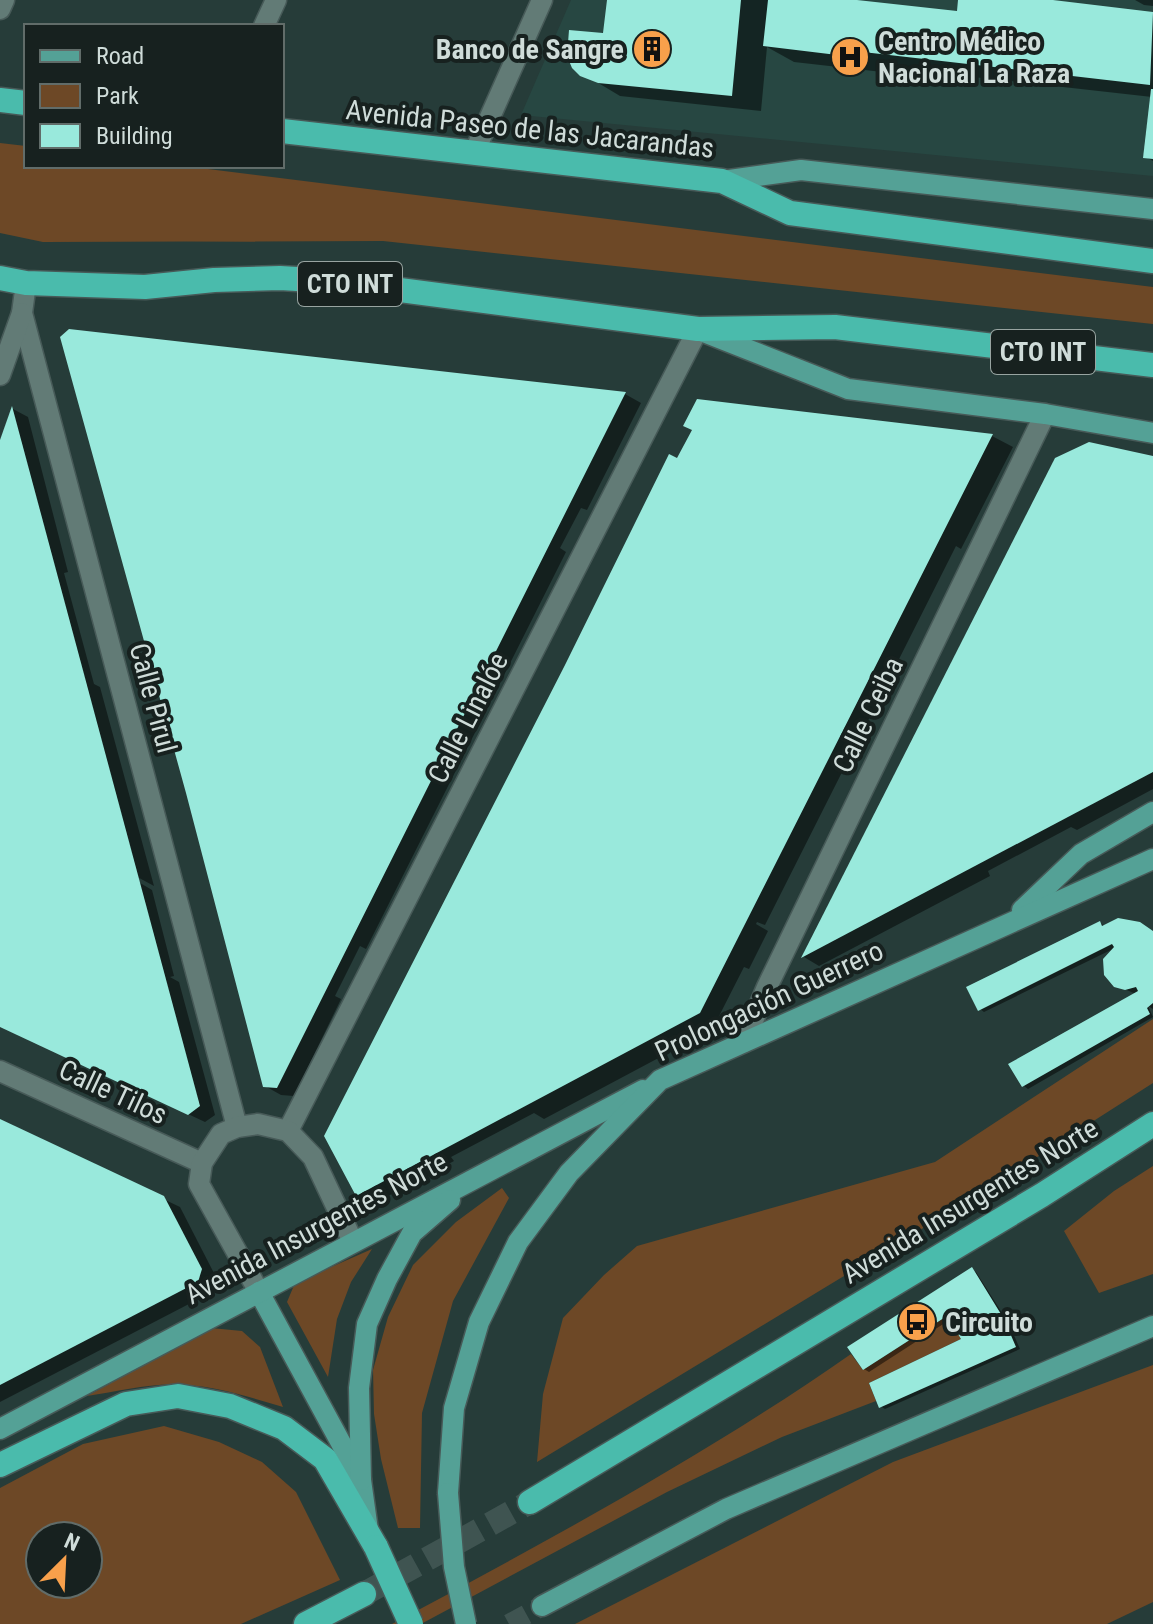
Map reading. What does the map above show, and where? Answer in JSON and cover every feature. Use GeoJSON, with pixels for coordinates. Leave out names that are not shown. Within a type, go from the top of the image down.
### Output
{"type":"FeatureCollection","features":[{"type":"Feature","properties":{"kind":"highway"},"geometry":{"type":"LineString","coordinates":[[0,100],[24,103]]}},
{"type":"Feature","properties":{"kind":"highway","name":"Avenida Paseo de las Jacarandas"},"geometry":{"type":"LineString","coordinates":[[284,131],[722,181]]}},
{"type":"Feature","properties":{"kind":"highway"},"geometry":{"type":"LineString","coordinates":[[722,181],[790,213],[1153,261]]}},
{"type":"Feature","properties":{"kind":"highway","name":"CTO INT"},"geometry":{"type":"LineString","coordinates":[[0,278],[26,283],[145,287],[214,280],[280,278],[331,281],[698,329],[835,327],[1153,365]]}},
{"type":"Feature","properties":{"kind":"highway","name":"Avenida Insurgentes Norte"},"geometry":{"type":"LineString","coordinates":[[530,1502],[1042,1195],[1153,1124]]}},
{"type":"Feature","properties":{"kind":"highway"},"geometry":{"type":"LineString","coordinates":[[0,1465],[126,1404],[178,1396],[218,1403],[284,1428],[325,1459],[372,1539],[411,1624]]}},
{"type":"Feature","properties":{"kind":"highway"},"geometry":{"type":"LineString","coordinates":[[306,1624],[364,1594]]}},
{"type":"Feature","properties":{"kind":"main road","name":"Avenida Paseo de las Jacarandas"},"geometry":{"type":"LineString","coordinates":[[722,181],[801,170],[1153,209]]}},
{"type":"Feature","properties":{"kind":"main road","name":"CTO INT"},"geometry":{"type":"LineString","coordinates":[[698,329],[848,389],[1045,414],[1153,433]]}},
{"type":"Feature","properties":{"kind":"main road"},"geometry":{"type":"LineString","coordinates":[[1011,921],[1081,854],[1153,812]]}},
{"type":"Feature","properties":{"kind":"main road","name":"Prolongación Guerrero"},"geometry":{"type":"LineString","coordinates":[[466,1624],[454,1567],[448,1493],[454,1408],[479,1322],[518,1242],[569,1173],[660,1080],[1153,859]]}},
{"type":"Feature","properties":{"kind":"main road","name":"Avenida Insurgentes Norte"},"geometry":{"type":"LineString","coordinates":[[0,1429],[660,1080]]}},
{"type":"Feature","properties":{"kind":"main road"},"geometry":{"type":"LineString","coordinates":[[372,1539],[361,1480],[359,1388],[367,1324],[412,1233],[477,1177]]}},
{"type":"Feature","properties":{"kind":"main road"},"geometry":{"type":"LineString","coordinates":[[259,1292],[361,1480]]}},
{"type":"Feature","properties":{"kind":"main road"},"geometry":{"type":"LineString","coordinates":[[542,1606],[726,1509],[1148,1331]]}},
{"type":"Feature","properties":{"kind":"street"},"geometry":{"type":"LineString","coordinates":[[0,9],[4,0]]}},
{"type":"Feature","properties":{"kind":"street"},"geometry":{"type":"LineString","coordinates":[[265,24],[276,0]]}},
{"type":"Feature","properties":{"kind":"street"},"geometry":{"type":"LineString","coordinates":[[474,153],[542,0]]}},
{"type":"Feature","properties":{"kind":"street","name":"Calle Pirul"},"geometry":{"type":"LineString","coordinates":[[26,283],[22,313],[237,1127]]}},
{"type":"Feature","properties":{"kind":"street"},"geometry":{"type":"LineString","coordinates":[[0,375],[22,313]]}},
{"type":"Feature","properties":{"kind":"street","name":"Calle Linalóe"},"geometry":{"type":"LineString","coordinates":[[288,1131],[698,329]]}},
{"type":"Feature","properties":{"kind":"street","name":"Calle Ceiba"},"geometry":{"type":"LineString","coordinates":[[744,1042],[774,972],[1045,414]]}},
{"type":"Feature","properties":{"kind":"street","name":"Calle Tilos"},"geometry":{"type":"LineString","coordinates":[[0,1071],[202,1163]]}},
{"type":"Feature","properties":{"kind":"street"},"geometry":{"type":"LineString","coordinates":[[259,1292],[199,1184],[202,1163],[221,1134],[237,1127],[258,1124],[288,1131],[313,1157],[353,1242]]}},
{"type":"Feature","properties":{"kind":"shaded area","name":"Centro Médico Nacional La Raza"},"geometry":{"type":"Polygon","coordinates":[[[571,0],[1153,0],[1153,176],[521,115],[571,0]]]}},
{"type":"Feature","properties":{"kind":"green space"},"geometry":{"type":"Polygon","coordinates":[[[0,143],[24,146],[24,168],[200,168],[1153,287],[1153,324],[383,241],[43,242],[0,233],[0,143]]]}},
{"type":"Feature","properties":{"kind":"green space"},"geometry":{"type":"Polygon","coordinates":[[[1153,1019],[1153,1083],[976,1196],[537,1462],[543,1394],[563,1318],[637,1246],[935,1162],[1153,1019]]]}},
{"type":"Feature","properties":{"kind":"green space"},"geometry":{"type":"Polygon","coordinates":[[[1153,1166],[1153,1274],[1099,1293],[1064,1231],[1114,1191],[1153,1166]]]}},
{"type":"Feature","properties":{"kind":"green space"},"geometry":{"type":"Polygon","coordinates":[[[502,1188],[509,1198],[453,1301],[422,1413],[420,1528],[398,1528],[381,1459],[374,1414],[373,1370],[388,1317],[413,1265],[456,1222],[502,1188]]]}},
{"type":"Feature","properties":{"kind":"green space"},"geometry":{"type":"Polygon","coordinates":[[[372,1249],[351,1282],[337,1319],[328,1377],[287,1302],[295,1283],[372,1249]]]}},
{"type":"Feature","properties":{"kind":"green space"},"geometry":{"type":"Polygon","coordinates":[[[947,1316],[961,1339],[869,1383],[876,1401],[782,1437],[667,1492],[421,1624],[392,1624],[568,1529],[683,1462],[851,1354],[863,1370],[947,1316]]]}},
{"type":"Feature","properties":{"kind":"green space"},"geometry":{"type":"Polygon","coordinates":[[[211,1328],[242,1331],[260,1347],[283,1407],[223,1390],[174,1384],[87,1396],[211,1328]]]}},
{"type":"Feature","properties":{"kind":"green space"},"geometry":{"type":"Polygon","coordinates":[[[1153,1365],[1153,1602],[1107,1624],[575,1624],[893,1462],[1153,1365]]]}},
{"type":"Feature","properties":{"kind":"green space"},"geometry":{"type":"Polygon","coordinates":[[[164,1426],[219,1442],[262,1462],[296,1492],[340,1580],[241,1624],[0,1624],[0,1488],[83,1444],[164,1426]]]}},
{"type":"Feature","properties":{"kind":"building","name":"Banco de Sangre"},"geometry":{"type":"Polygon","coordinates":[[[607,0],[741,0],[732,96],[598,83],[580,76],[567,56],[569,30],[603,33],[607,0]]]}},
{"type":"Feature","properties":{"kind":"building"},"geometry":{"type":"Polygon","coordinates":[[[768,0],[857,0],[957,11],[958,0],[1053,0],[1153,12],[1150,85],[863,52],[862,58],[763,46],[768,0]]]}},
{"type":"Feature","properties":{"kind":"building"},"geometry":{"type":"Polygon","coordinates":[[[1153,89],[1153,159],[1143,158],[1153,89]]]}},
{"type":"Feature","properties":{"kind":"building"},"geometry":{"type":"Polygon","coordinates":[[[69,329],[626,392],[277,1088],[263,1087],[186,793],[60,337],[69,329]]]}},
{"type":"Feature","properties":{"kind":"building"},"geometry":{"type":"Polygon","coordinates":[[[697,399],[993,434],[700,1013],[356,1196],[324,1136],[565,665],[669,454],[677,458],[692,430],[683,426],[697,399]]]}},
{"type":"Feature","properties":{"kind":"building"},"geometry":{"type":"Polygon","coordinates":[[[12,406],[200,1106],[188,1115],[0,1027],[0,440],[12,406]]]}},
{"type":"Feature","properties":{"kind":"building"},"geometry":{"type":"Polygon","coordinates":[[[1089,442],[1153,456],[1153,772],[801,958],[1055,458],[1089,442]]]}},
{"type":"Feature","properties":{"kind":"building"},"geometry":{"type":"Polygon","coordinates":[[[1118,918],[1140,922],[1153,931],[1153,1003],[1147,1008],[1150,1014],[1022,1087],[1008,1064],[1138,991],[1136,987],[1125,990],[1114,987],[1104,975],[1103,959],[1114,947],[1112,944],[978,1011],[966,987],[1100,921],[1102,926],[1118,918]]]}},
{"type":"Feature","properties":{"kind":"building"},"geometry":{"type":"Polygon","coordinates":[[[0,1119],[164,1196],[202,1269],[198,1282],[0,1385],[0,1119]]]}},
{"type":"Feature","properties":{"kind":"building"},"geometry":{"type":"Polygon","coordinates":[[[972,1267],[1004,1319],[1016,1347],[879,1408],[869,1383],[961,1339],[947,1316],[863,1370],[847,1347],[972,1267]]]}},
{"type":"Feature","properties":{"kind":"tunnel"},"geometry":{"type":"LineString","coordinates":[[364,1594],[530,1502]]}},
{"type":"Feature","properties":{"kind":"tunnel"},"geometry":{"type":"LineString","coordinates":[[509,1624],[542,1606]]}},
{"type":"Feature","properties":{"kind":"place","name":"Banco de Sangre"},"geometry":{"type":"Point","coordinates":[652,49]}},
{"type":"Feature","properties":{"kind":"place","name":"Centro Médico Nacional La Raza"},"geometry":{"type":"Point","coordinates":[850,57]}},
{"type":"Feature","properties":{"kind":"place","name":"Circuito"},"geometry":{"type":"Point","coordinates":[917,1322]}}]}
